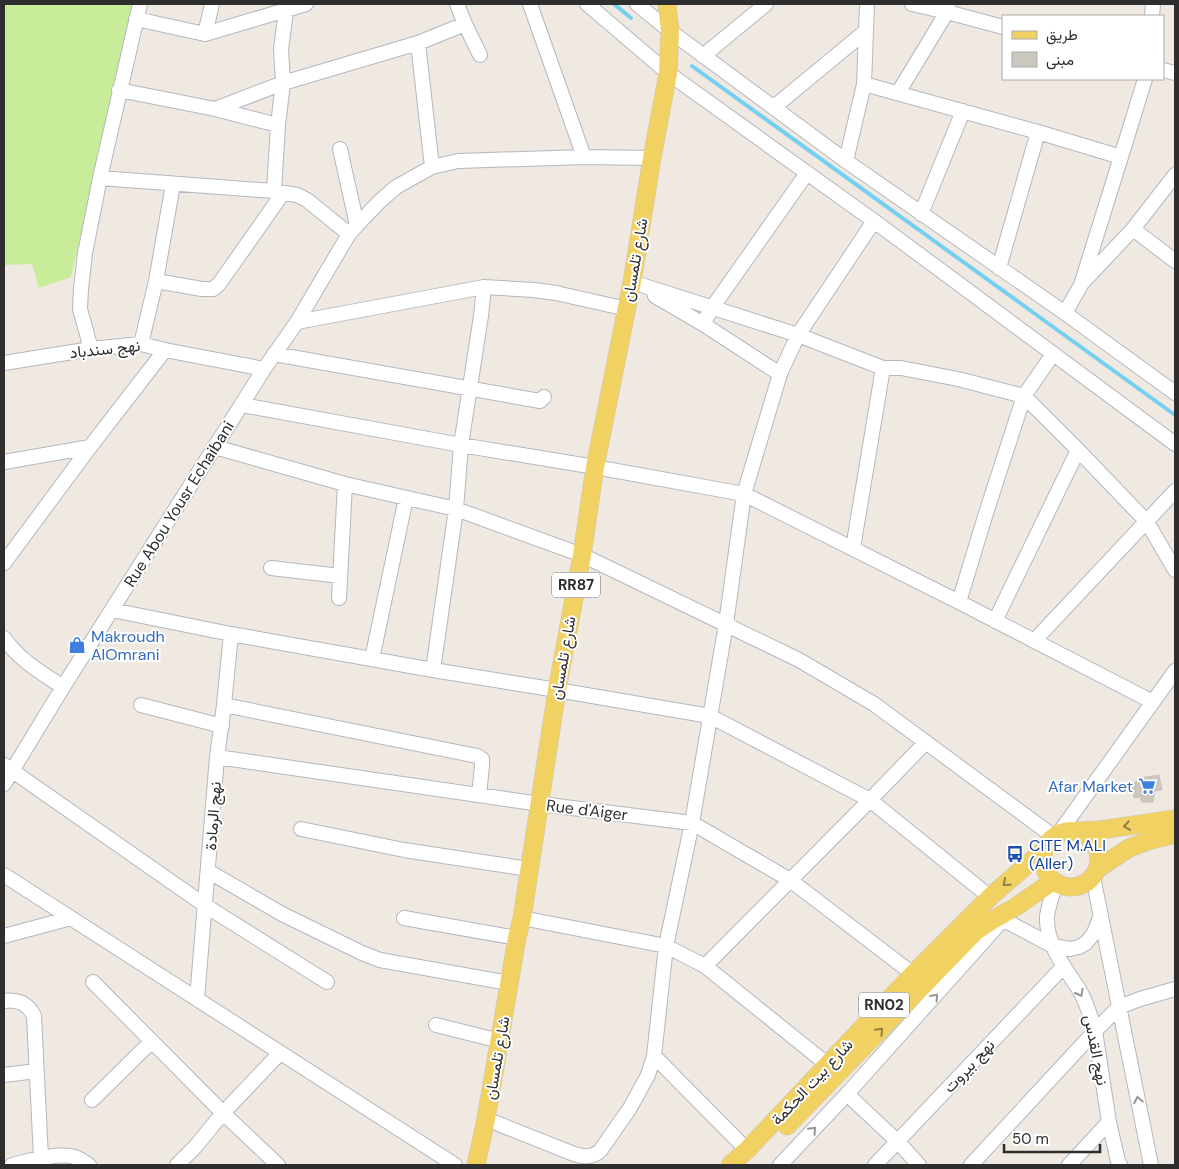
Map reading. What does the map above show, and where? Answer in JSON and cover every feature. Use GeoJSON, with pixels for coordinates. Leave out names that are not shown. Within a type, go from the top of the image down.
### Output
{"type":"FeatureCollection","features":[{"type":"Feature","properties":{"kind":"main road","name":"شارع تلمسان"},"geometry":{"type":"LineString","coordinates":[[476,1165],[522,918],[557,690],[582,555],[595,467],[632,282],[668,73],[670,31],[667,4]]}},
{"type":"Feature","properties":{"kind":"main road"},"geometry":{"type":"LineString","coordinates":[[1056,835],[1068,830],[1100,830],[1175,819]]}},
{"type":"Feature","properties":{"kind":"main road"},"geometry":{"type":"LineString","coordinates":[[1077,831],[1086,834],[1093,840],[1098,849],[1100,858],[1096,872]]}},
{"type":"Feature","properties":{"kind":"main road"},"geometry":{"type":"LineString","coordinates":[[1043,851],[1043,862],[1046,872],[1054,882],[1069,888],[1082,885],[1096,872],[1129,848],[1175,834]]}},
{"type":"Feature","properties":{"kind":"main road","name":"شارع بيت الحكمة"},"geometry":{"type":"LineString","coordinates":[[747,1158],[828,1065],[914,974],[990,897],[1043,851],[1047,843],[1056,835]]}},
{"type":"Feature","properties":{"kind":"main road","name":"شارع بيت الحكمة"},"geometry":{"type":"LineString","coordinates":[[730,1165],[747,1158],[976,932],[994,919],[1009,914],[1054,882]]}},
{"type":"Feature","properties":{"kind":"street"},"geometry":{"type":"LineString","coordinates":[[91,349],[80,309],[85,253],[119,90],[140,4]]}},
{"type":"Feature","properties":{"kind":"street"},"geometry":{"type":"LineString","coordinates":[[205,34],[212,4]]}},
{"type":"Feature","properties":{"kind":"street"},"geometry":{"type":"LineString","coordinates":[[136,20],[205,34],[286,7],[306,4]]}},
{"type":"Feature","properties":{"kind":"street"},"geometry":{"type":"LineString","coordinates":[[457,4],[480,55]]}},
{"type":"Feature","properties":{"kind":"street"},"geometry":{"type":"LineString","coordinates":[[530,4],[584,156]]}},
{"type":"Feature","properties":{"kind":"street"},"geometry":{"type":"LineString","coordinates":[[587,4],[668,73],[874,221],[1175,444]]}},
{"type":"Feature","properties":{"kind":"street"},"geometry":{"type":"LineString","coordinates":[[637,4],[702,56],[846,161],[1175,393]]}},
{"type":"Feature","properties":{"kind":"street"},"geometry":{"type":"LineString","coordinates":[[702,56],[766,4]]}},
{"type":"Feature","properties":{"kind":"street"},"geometry":{"type":"LineString","coordinates":[[846,161],[864,84],[867,4]]}},
{"type":"Feature","properties":{"kind":"street"},"geometry":{"type":"LineString","coordinates":[[912,4],[947,8],[1002,27]]}},
{"type":"Feature","properties":{"kind":"street"},"geometry":{"type":"LineString","coordinates":[[156,280],[202,289],[213,289],[219,284],[278,192],[278,125],[283,83],[281,49],[286,7]]}},
{"type":"Feature","properties":{"kind":"street"},"geometry":{"type":"LineString","coordinates":[[898,93],[947,8]]}},
{"type":"Feature","properties":{"kind":"street"},"geometry":{"type":"LineString","coordinates":[[215,109],[283,83],[418,43],[465,24]]}},
{"type":"Feature","properties":{"kind":"street"},"geometry":{"type":"LineString","coordinates":[[774,107],[866,31]]}},
{"type":"Feature","properties":{"kind":"street"},"geometry":{"type":"LineString","coordinates":[[418,43],[432,167]]}},
{"type":"Feature","properties":{"kind":"street"},"geometry":{"type":"LineString","coordinates":[[1081,284],[1145,80]]}},
{"type":"Feature","properties":{"kind":"street"},"geometry":{"type":"LineString","coordinates":[[864,84],[1121,157]]}},
{"type":"Feature","properties":{"kind":"street"},"geometry":{"type":"LineString","coordinates":[[119,90],[215,109],[278,125]]}},
{"type":"Feature","properties":{"kind":"street"},"geometry":{"type":"LineString","coordinates":[[921,214],[963,111]]}},
{"type":"Feature","properties":{"kind":"street"},"geometry":{"type":"LineString","coordinates":[[999,268],[1038,132]]}},
{"type":"Feature","properties":{"kind":"street"},"geometry":{"type":"LineString","coordinates":[[340,149],[353,230]]}},
{"type":"Feature","properties":{"kind":"street","name":"Rue Abou Yousr Echaibani"},"geometry":{"type":"LineString","coordinates":[[4,784],[8,768],[64,687],[264,369],[297,322],[353,230],[379,202],[396,187],[432,167],[458,161],[584,156],[652,158]]}},
{"type":"Feature","properties":{"kind":"street"},"geometry":{"type":"LineString","coordinates":[[703,324],[712,308],[807,173]]}},
{"type":"Feature","properties":{"kind":"street"},"geometry":{"type":"LineString","coordinates":[[1064,313],[1081,284],[1132,229],[1175,175]]}},
{"type":"Feature","properties":{"kind":"street"},"geometry":{"type":"LineString","coordinates":[[100,178],[297,195],[353,230]]}},
{"type":"Feature","properties":{"kind":"street"},"geometry":{"type":"LineString","coordinates":[[141,344],[156,280],[173,184]]}},
{"type":"Feature","properties":{"kind":"street"},"geometry":{"type":"LineString","coordinates":[[486,1119],[574,1154],[584,1157],[596,1155],[634,1100],[648,1075],[654,1056],[666,946],[692,823],[726,624],[744,494],[780,374],[798,335],[874,221]]}},
{"type":"Feature","properties":{"kind":"street"},"geometry":{"type":"LineString","coordinates":[[1132,229],[1175,261]]}},
{"type":"Feature","properties":{"kind":"street"},"geometry":{"type":"LineString","coordinates":[[632,282],[798,335],[883,368],[901,368],[958,379],[1024,396],[1147,522],[1175,570]]}},
{"type":"Feature","properties":{"kind":"street"},"geometry":{"type":"LineString","coordinates":[[632,282],[703,324],[780,374]]}},
{"type":"Feature","properties":{"kind":"street"},"geometry":{"type":"LineString","coordinates":[[433,670],[456,509],[462,445],[484,287]]}},
{"type":"Feature","properties":{"kind":"street"},"geometry":{"type":"LineString","coordinates":[[297,322],[484,287],[556,293],[627,308]]}},
{"type":"Feature","properties":{"kind":"street","name":"نهج سندباد"},"geometry":{"type":"LineString","coordinates":[[4,363],[91,349],[141,344],[264,369]]}},
{"type":"Feature","properties":{"kind":"street"},"geometry":{"type":"LineString","coordinates":[[4,563],[165,350]]}},
{"type":"Feature","properties":{"kind":"street"},"geometry":{"type":"LineString","coordinates":[[274,354],[540,401],[544,397]]}},
{"type":"Feature","properties":{"kind":"street"},"geometry":{"type":"LineString","coordinates":[[959,602],[1024,396],[1053,354]]}},
{"type":"Feature","properties":{"kind":"street"},"geometry":{"type":"LineString","coordinates":[[853,548],[883,368]]}},
{"type":"Feature","properties":{"kind":"street"},"geometry":{"type":"LineString","coordinates":[[242,405],[744,494],[1153,702]]}},
{"type":"Feature","properties":{"kind":"street"},"geometry":{"type":"LineString","coordinates":[[4,462],[90,447]]}},
{"type":"Feature","properties":{"kind":"street"},"geometry":{"type":"LineString","coordinates":[[215,447],[345,484],[456,509],[582,555],[799,660],[874,704],[1056,835],[1175,671]]}},
{"type":"Feature","properties":{"kind":"street"},"geometry":{"type":"LineString","coordinates":[[995,620],[1078,450]]}},
{"type":"Feature","properties":{"kind":"street"},"geometry":{"type":"LineString","coordinates":[[339,598],[345,484]]}},
{"type":"Feature","properties":{"kind":"street"},"geometry":{"type":"LineString","coordinates":[[1034,641],[1175,491]]}},
{"type":"Feature","properties":{"kind":"street"},"geometry":{"type":"LineString","coordinates":[[372,659],[406,498]]}},
{"type":"Feature","properties":{"kind":"street"},"geometry":{"type":"LineString","coordinates":[[271,568],[340,576]]}},
{"type":"Feature","properties":{"kind":"street"},"geometry":{"type":"LineString","coordinates":[[112,610],[231,634],[433,670],[710,716],[870,800],[990,897]]}},
{"type":"Feature","properties":{"kind":"street","name":"نهج الرمادة"},"geometry":{"type":"LineString","coordinates":[[197,999],[217,757],[231,634]]}},
{"type":"Feature","properties":{"kind":"street"},"geometry":{"type":"LineString","coordinates":[[4,638],[10,648],[32,667],[64,687]]}},
{"type":"Feature","properties":{"kind":"street"},"geometry":{"type":"LineString","coordinates":[[141,705],[222,726]]}},
{"type":"Feature","properties":{"kind":"street"},"geometry":{"type":"LineString","coordinates":[[224,705],[477,756],[482,759],[479,795]]}},
{"type":"Feature","properties":{"kind":"street"},"geometry":{"type":"LineString","coordinates":[[705,966],[926,742]]}},
{"type":"Feature","properties":{"kind":"street","name":"Rue d'Aiger"},"geometry":{"type":"LineString","coordinates":[[217,757],[540,804],[692,823],[790,880],[914,974]]}},
{"type":"Feature","properties":{"kind":"street"},"geometry":{"type":"LineString","coordinates":[[8,768],[206,906],[327,982]]}},
{"type":"Feature","properties":{"kind":"street"},"geometry":{"type":"LineString","coordinates":[[301,829],[404,850],[529,869]]}},
{"type":"Feature","properties":{"kind":"street"},"geometry":{"type":"LineString","coordinates":[[208,870],[282,914],[380,960],[509,983]]}},
{"type":"Feature","properties":{"kind":"street","name":"نهج القدس"},"geometry":{"type":"LineString","coordinates":[[1096,872],[1101,914],[1151,1165]]}},
{"type":"Feature","properties":{"kind":"street"},"geometry":{"type":"LineString","coordinates":[[4,875],[455,1165]]}},
{"type":"Feature","properties":{"kind":"street","name":"نهج القدس"},"geometry":{"type":"LineString","coordinates":[[1054,882],[1047,924],[1063,967],[1088,1008],[1095,1031],[1109,1122],[1120,1165]]}},
{"type":"Feature","properties":{"kind":"street"},"geometry":{"type":"LineString","coordinates":[[780,1165],[847,1094],[1009,914],[1054,946],[1070,949],[1086,943],[1096,928],[1101,914]]}},
{"type":"Feature","properties":{"kind":"street"},"geometry":{"type":"LineString","coordinates":[[4,936],[71,918]]}},
{"type":"Feature","properties":{"kind":"street"},"geometry":{"type":"LineString","coordinates":[[404,918],[517,938]]}},
{"type":"Feature","properties":{"kind":"street"},"geometry":{"type":"LineString","coordinates":[[522,918],[666,946],[705,966],[828,1065]]}},
{"type":"Feature","properties":{"kind":"street","name":"نهج بيروت"},"geometry":{"type":"LineString","coordinates":[[875,1165],[1063,967]]}},
{"type":"Feature","properties":{"kind":"street"},"geometry":{"type":"LineString","coordinates":[[92,982],[223,1113],[278,1165]]}},
{"type":"Feature","properties":{"kind":"street"},"geometry":{"type":"LineString","coordinates":[[971,1165],[1119,1007],[1140,998],[1175,989]]}},
{"type":"Feature","properties":{"kind":"street"},"geometry":{"type":"LineString","coordinates":[[4,1001],[19,1001],[31,1009],[34,1016],[41,1158]]}},
{"type":"Feature","properties":{"kind":"street"},"geometry":{"type":"LineString","coordinates":[[436,1025],[500,1042]]}},
{"type":"Feature","properties":{"kind":"street"},"geometry":{"type":"LineString","coordinates":[[92,1100],[152,1041]]}},
{"type":"Feature","properties":{"kind":"street"},"geometry":{"type":"LineString","coordinates":[[177,1165],[280,1053]]}},
{"type":"Feature","properties":{"kind":"street"},"geometry":{"type":"LineString","coordinates":[[654,1056],[747,1158]]}},
{"type":"Feature","properties":{"kind":"street"},"geometry":{"type":"LineString","coordinates":[[4,1075],[36,1071]]}},
{"type":"Feature","properties":{"kind":"street"},"geometry":{"type":"LineString","coordinates":[[847,1094],[898,1142],[919,1165]]}},
{"type":"Feature","properties":{"kind":"street"},"geometry":{"type":"LineString","coordinates":[[1069,1165],[1109,1122]]}},
{"type":"Feature","properties":{"kind":"street"},"geometry":{"type":"LineString","coordinates":[[12,1165],[41,1158],[64,1156],[75,1157],[89,1165]]}},
{"type":"Feature","properties":{"kind":"green space"},"geometry":{"type":"Polygon","coordinates":[[[4,4],[135,4],[71,277],[39,288],[32,264],[4,265],[4,4]]]}},
{"type":"Feature","properties":{"kind":"building","name":"Afar Market"},"geometry":{"type":"Polygon","coordinates":[[[1159,775],[1162,790],[1155,791],[1153,802],[1142,802],[1140,797],[1134,798],[1132,783],[1136,782],[1139,778],[1159,775]]]}},
{"type":"Feature","properties":{"kind":"waterway"},"geometry":{"type":"LineString","coordinates":[[614,4],[631,18]]}},
{"type":"Feature","properties":{"kind":"waterway"},"geometry":{"type":"LineString","coordinates":[[692,66],[1175,415]]}},
{"type":"Feature","properties":{"kind":"place","name":"Makroudh AlOmrani"},"geometry":{"type":"Point","coordinates":[77,645]}},
{"type":"Feature","properties":{"kind":"place","name":"Afar Market"},"geometry":{"type":"Point","coordinates":[1147,786]}},
{"type":"Feature","properties":{"kind":"place","name":"CITE M.ALI (Aller)"},"geometry":{"type":"Point","coordinates":[1015,854]}}]}
